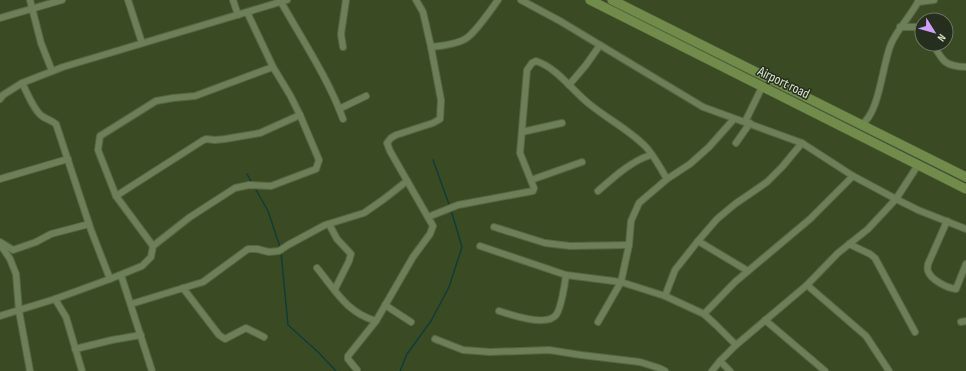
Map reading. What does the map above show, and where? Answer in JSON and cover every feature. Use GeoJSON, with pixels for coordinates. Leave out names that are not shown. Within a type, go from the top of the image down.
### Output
{"type":"FeatureCollection","features":[{"type":"Feature","properties":{"kind":"main road","name":"Airport road"},"geometry":{"type":"LineString","coordinates":[[590,0],[652,26],[861,125],[966,177]]}},
{"type":"Feature","properties":{"kind":"main road","name":"Airport road"},"geometry":{"type":"LineString","coordinates":[[612,0],[652,26],[762,87],[966,189]]}},
{"type":"Feature","properties":{"kind":"street"},"geometry":{"type":"LineString","coordinates":[[30,0],[41,43],[52,71]]}},
{"type":"Feature","properties":{"kind":"street"},"geometry":{"type":"LineString","coordinates":[[0,18],[62,0]]}},
{"type":"Feature","properties":{"kind":"street"},"geometry":{"type":"LineString","coordinates":[[128,0],[142,43]]}},
{"type":"Feature","properties":{"kind":"street"},"geometry":{"type":"LineString","coordinates":[[233,0],[238,15]]}},
{"type":"Feature","properties":{"kind":"street"},"geometry":{"type":"LineString","coordinates":[[343,47],[341,34],[346,0]]}},
{"type":"Feature","properties":{"kind":"street"},"geometry":{"type":"LineString","coordinates":[[357,370],[348,359],[348,356],[376,321],[412,257],[430,234],[433,226],[390,151],[387,143],[396,135],[433,123],[440,119],[441,100],[431,47],[423,12],[416,0]]}},
{"type":"Feature","properties":{"kind":"street"},"geometry":{"type":"LineString","coordinates":[[431,47],[447,45],[467,38],[489,13],[498,0]]}},
{"type":"Feature","properties":{"kind":"street"},"geometry":{"type":"LineString","coordinates":[[521,0],[560,21],[703,107],[802,142],[853,176],[896,199],[918,210],[966,229]]}},
{"type":"Feature","properties":{"kind":"street"},"geometry":{"type":"LineString","coordinates":[[861,125],[865,123],[871,115],[878,96],[885,63],[891,44],[900,27],[919,1],[934,0]]}},
{"type":"Feature","properties":{"kind":"street"},"geometry":{"type":"LineString","coordinates":[[1,97],[22,83],[62,67],[284,1],[343,119]]}},
{"type":"Feature","properties":{"kind":"street"},"geometry":{"type":"LineString","coordinates":[[0,316],[55,299],[142,266],[151,256],[153,246],[190,217],[235,188],[249,185],[271,186],[316,168],[319,160],[300,115],[273,67],[247,12]]}},
{"type":"Feature","properties":{"kind":"street"},"geometry":{"type":"LineString","coordinates":[[900,27],[914,27]]}},
{"type":"Feature","properties":{"kind":"street"},"geometry":{"type":"LineString","coordinates":[[569,85],[600,45]]}},
{"type":"Feature","properties":{"kind":"street"},"geometry":{"type":"LineString","coordinates":[[938,52],[942,61],[947,64],[955,67],[966,67]]}},
{"type":"Feature","properties":{"kind":"street"},"geometry":{"type":"LineString","coordinates":[[428,217],[458,204],[533,190],[534,188],[520,153],[527,70],[532,63],[536,61],[544,64],[588,103],[634,136],[645,146],[667,179]]}},
{"type":"Feature","properties":{"kind":"street"},"geometry":{"type":"LineString","coordinates":[[153,246],[116,196],[98,150],[100,136],[156,101],[195,96],[273,67]]}},
{"type":"Feature","properties":{"kind":"street"},"geometry":{"type":"LineString","coordinates":[[22,83],[37,111],[42,117],[56,124],[89,224],[110,279]]}},
{"type":"Feature","properties":{"kind":"street"},"geometry":{"type":"LineString","coordinates":[[736,144],[748,122],[762,87]]}},
{"type":"Feature","properties":{"kind":"street"},"geometry":{"type":"LineString","coordinates":[[339,109],[366,96]]}},
{"type":"Feature","properties":{"kind":"street"},"geometry":{"type":"LineString","coordinates":[[116,196],[206,139],[225,139],[260,133],[300,115]]}},
{"type":"Feature","properties":{"kind":"street"},"geometry":{"type":"LineString","coordinates":[[598,322],[621,282],[629,245],[631,221],[639,204],[667,179],[690,164],[709,147],[734,119]]}},
{"type":"Feature","properties":{"kind":"street"},"geometry":{"type":"LineString","coordinates":[[522,132],[562,123]]}},
{"type":"Feature","properties":{"kind":"street"},"geometry":{"type":"LineString","coordinates":[[665,296],[675,270],[717,219],[735,204],[767,182],[782,167],[802,142]]}},
{"type":"Feature","properties":{"kind":"street"},"geometry":{"type":"LineString","coordinates":[[598,191],[621,171],[638,160],[651,155]]}},
{"type":"Feature","properties":{"kind":"street"},"geometry":{"type":"LineString","coordinates":[[0,180],[68,159]]}},
{"type":"Feature","properties":{"kind":"street"},"geometry":{"type":"LineString","coordinates":[[531,180],[582,162]]}},
{"type":"Feature","properties":{"kind":"street"},"geometry":{"type":"LineString","coordinates":[[712,371],[736,345],[807,285],[838,253],[868,229],[896,199],[918,165]]}},
{"type":"Feature","properties":{"kind":"street"},"geometry":{"type":"LineString","coordinates":[[704,314],[735,282],[810,219],[853,176]]}},
{"type":"Feature","properties":{"kind":"street"},"geometry":{"type":"LineString","coordinates":[[131,304],[204,282],[248,250],[256,249],[269,252],[279,251],[329,224],[364,213],[407,180]]}},
{"type":"Feature","properties":{"kind":"street"},"geometry":{"type":"LineString","coordinates":[[947,221],[928,264],[928,271],[932,278],[950,288],[956,289],[966,264]]}},
{"type":"Feature","properties":{"kind":"street"},"geometry":{"type":"LineString","coordinates":[[0,243],[13,250],[36,242],[51,234],[89,224]]}},
{"type":"Feature","properties":{"kind":"street"},"geometry":{"type":"LineString","coordinates":[[329,224],[337,239],[351,254],[349,261],[334,289]]}},
{"type":"Feature","properties":{"kind":"street"},"geometry":{"type":"LineString","coordinates":[[494,227],[545,242],[570,246],[629,245]]}},
{"type":"Feature","properties":{"kind":"street"},"geometry":{"type":"LineString","coordinates":[[698,241],[748,271]]}},
{"type":"Feature","properties":{"kind":"street"},"geometry":{"type":"LineString","coordinates":[[0,243],[10,259],[16,274],[19,311],[30,371]]}},
{"type":"Feature","properties":{"kind":"street"},"geometry":{"type":"LineString","coordinates":[[849,244],[875,258],[915,332]]}},
{"type":"Feature","properties":{"kind":"street"},"geometry":{"type":"LineString","coordinates":[[480,246],[566,275],[621,282],[665,296],[704,314],[736,345]]}},
{"type":"Feature","properties":{"kind":"street"},"geometry":{"type":"LineString","coordinates":[[317,268],[353,311],[366,318],[376,321]]}},
{"type":"Feature","properties":{"kind":"street"},"geometry":{"type":"LineString","coordinates":[[121,275],[152,371]]}},
{"type":"Feature","properties":{"kind":"street"},"geometry":{"type":"LineString","coordinates":[[499,310],[527,320],[552,318],[557,314],[566,275]]}},
{"type":"Feature","properties":{"kind":"street"},"geometry":{"type":"LineString","coordinates":[[807,285],[866,336],[889,371]]}},
{"type":"Feature","properties":{"kind":"street"},"geometry":{"type":"LineString","coordinates":[[183,288],[219,335],[225,339],[246,328],[264,338]]}},
{"type":"Feature","properties":{"kind":"street"},"geometry":{"type":"LineString","coordinates":[[55,299],[66,317],[82,371]]}},
{"type":"Feature","properties":{"kind":"street"},"geometry":{"type":"LineString","coordinates":[[385,305],[411,322]]}},
{"type":"Feature","properties":{"kind":"street"},"geometry":{"type":"LineString","coordinates":[[765,320],[825,371]]}},
{"type":"Feature","properties":{"kind":"street"},"geometry":{"type":"LineString","coordinates":[[75,349],[141,335]]}},
{"type":"Feature","properties":{"kind":"street"},"geometry":{"type":"LineString","coordinates":[[435,339],[463,350],[490,352],[549,350],[640,362],[665,371]]}},
{"type":"Feature","properties":{"kind":"street"},"geometry":{"type":"LineString","coordinates":[[720,361],[730,371]]}},
{"type":"Feature","properties":{"kind":"waterway"},"geometry":{"type":"LineString","coordinates":[[433,160],[450,207]]}},
{"type":"Feature","properties":{"kind":"waterway"},"geometry":{"type":"LineString","coordinates":[[247,174],[252,183]]}},
{"type":"Feature","properties":{"kind":"waterway"},"geometry":{"type":"LineString","coordinates":[[255,188],[268,211],[280,247]]}},
{"type":"Feature","properties":{"kind":"waterway"},"geometry":{"type":"LineString","coordinates":[[400,371],[407,354],[431,321],[449,287],[462,247],[451,210]]}},
{"type":"Feature","properties":{"kind":"waterway"},"geometry":{"type":"LineString","coordinates":[[281,252],[288,325],[318,352],[336,371]]}}]}
